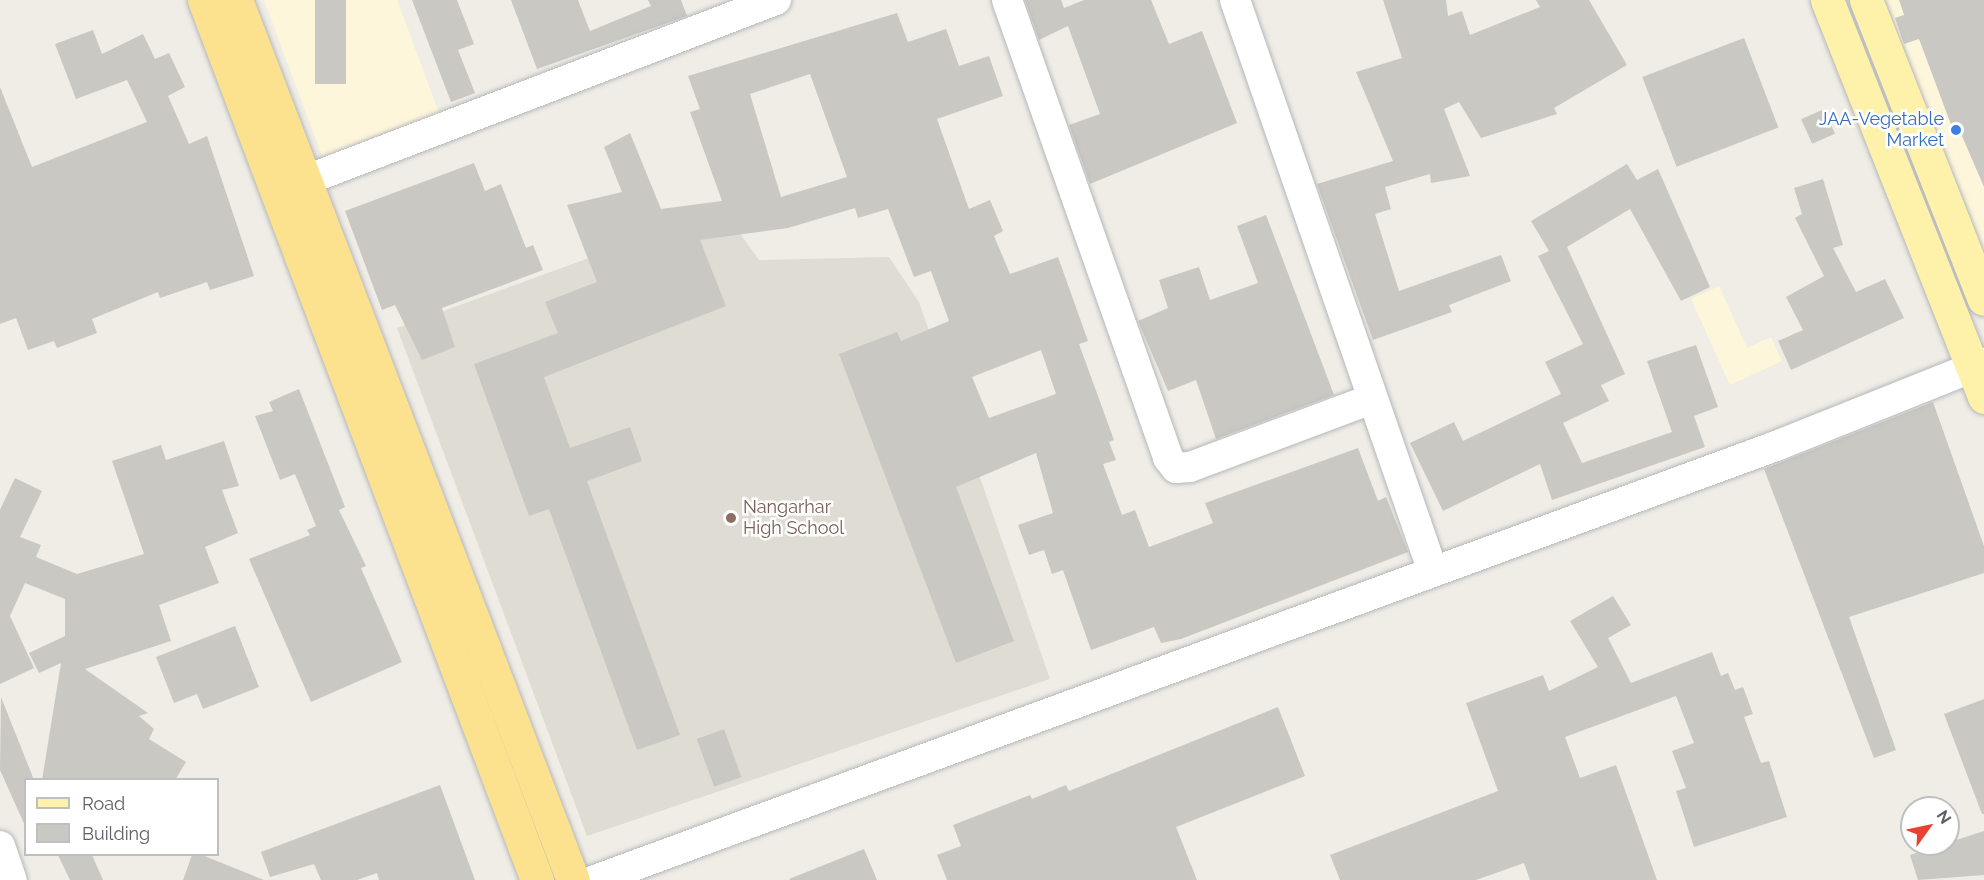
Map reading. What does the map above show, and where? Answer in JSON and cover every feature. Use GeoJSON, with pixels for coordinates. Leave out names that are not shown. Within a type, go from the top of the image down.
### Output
{"type":"FeatureCollection","features":[{"type":"Feature","properties":{"kind":"highway"},"geometry":{"type":"LineString","coordinates":[[204,0],[274,192],[537,880]]}},
{"type":"Feature","properties":{"kind":"highway"},"geometry":{"type":"LineString","coordinates":[[236,0],[573,880]]}},
{"type":"Feature","properties":{"kind":"main road"},"geometry":{"type":"LineString","coordinates":[[1827,0],[1950,309],[1980,376]]}},
{"type":"Feature","properties":{"kind":"main road"},"geometry":{"type":"LineString","coordinates":[[1866,0],[1984,298]]}},
{"type":"Feature","properties":{"kind":"street"},"geometry":{"type":"LineString","coordinates":[[274,192],[776,0]]}},
{"type":"Feature","properties":{"kind":"street"},"geometry":{"type":"LineString","coordinates":[[1007,0],[1167,458],[1176,468],[1190,467],[1372,399]]}},
{"type":"Feature","properties":{"kind":"street"},"geometry":{"type":"LineString","coordinates":[[1235,0],[1432,569]]}},
{"type":"Feature","properties":{"kind":"street"},"geometry":{"type":"LineString","coordinates":[[1950,309],[1984,298]]}},
{"type":"Feature","properties":{"kind":"street"},"geometry":{"type":"LineString","coordinates":[[595,880],[1432,569],[1980,376]]}},
{"type":"Feature","properties":{"kind":"street"},"geometry":{"type":"LineString","coordinates":[[0,846],[12,880]]}},
{"type":"Feature","properties":{"kind":"shaded area"},"geometry":{"type":"Polygon","coordinates":[[[264,0],[397,0],[444,126],[327,169],[264,0]]]}},
{"type":"Feature","properties":{"kind":"shaded area","name":"JAA-Vegetable Market"},"geometry":{"type":"Polygon","coordinates":[[[1871,0],[1984,0],[1984,261],[1871,0]]]}},
{"type":"Feature","properties":{"kind":"shaded area","name":"Nangarhar High School"},"geometry":{"type":"Polygon","coordinates":[[[731,221],[759,260],[889,257],[919,302],[1050,679],[587,836],[397,328],[641,239],[731,221]]]}},
{"type":"Feature","properties":{"kind":"shaded area"},"geometry":{"type":"Polygon","coordinates":[[[1719,286],[1747,348],[1771,337],[1782,361],[1730,385],[1691,299],[1719,286]]]}},
{"type":"Feature","properties":{"kind":"building"},"geometry":{"type":"Polygon","coordinates":[[[315,0],[346,0],[346,84],[315,84],[315,0]]]}},
{"type":"Feature","properties":{"kind":"building"},"geometry":{"type":"Polygon","coordinates":[[[412,0],[457,0],[474,44],[458,50],[475,93],[451,102],[412,0]]]}},
{"type":"Feature","properties":{"kind":"building"},"geometry":{"type":"Polygon","coordinates":[[[511,0],[578,0],[590,31],[651,6],[648,0],[681,0],[687,16],[537,69],[511,0]]]}},
{"type":"Feature","properties":{"kind":"building"},"geometry":{"type":"Polygon","coordinates":[[[1025,0],[1061,0],[1064,8],[1084,0],[1151,0],[1169,44],[1202,31],[1237,123],[1090,184],[1069,125],[1100,114],[1068,26],[1039,40],[1025,0]]]}},
{"type":"Feature","properties":{"kind":"building"},"geometry":{"type":"Polygon","coordinates":[[[1383,0],[1446,0],[1448,16],[1462,11],[1470,35],[1540,7],[1536,0],[1589,0],[1627,65],[1554,108],[1557,114],[1481,138],[1459,102],[1444,109],[1470,176],[1431,183],[1430,174],[1385,187],[1391,209],[1375,214],[1399,291],[1501,255],[1511,281],[1449,305],[1452,312],[1373,340],[1317,184],[1393,161],[1356,72],[1402,58],[1383,0]]]}},
{"type":"Feature","properties":{"kind":"building"},"geometry":{"type":"Polygon","coordinates":[[[1899,0],[1984,0],[1984,187],[1962,136],[1956,138],[1919,39],[1904,44],[1895,18],[1904,15],[1899,0]]]}},
{"type":"Feature","properties":{"kind":"building"},"geometry":{"type":"Polygon","coordinates":[[[897,13],[908,42],[946,29],[959,66],[989,56],[1003,96],[937,119],[969,209],[990,200],[1003,231],[994,236],[1010,274],[1058,257],[1088,341],[1079,344],[1114,440],[1109,442],[1116,460],[1103,464],[1122,515],[1135,510],[1149,547],[1213,523],[1205,503],[1358,448],[1378,501],[1386,497],[1408,552],[1181,639],[1161,643],[1154,627],[1091,650],[1063,570],[1052,574],[1044,550],[1029,555],[1018,525],[1053,513],[1036,453],[956,487],[1014,641],[956,663],[839,354],[897,332],[901,341],[949,321],[931,271],[914,277],[888,209],[858,218],[855,208],[788,228],[700,240],[726,306],[544,377],[570,448],[630,427],[642,461],[587,481],[680,735],[637,750],[549,509],[529,516],[474,364],[558,333],[545,302],[597,282],[567,205],[622,192],[604,147],[630,133],[661,209],[722,201],[690,112],[700,109],[688,76],[897,13]],[[810,74],[750,94],[781,197],[847,177],[810,74]],[[1041,350],[972,377],[989,418],[1056,394],[1041,350]]]}},
{"type":"Feature","properties":{"kind":"building"},"geometry":{"type":"Polygon","coordinates":[[[93,30],[102,54],[143,34],[155,59],[169,53],[185,87],[168,96],[189,144],[207,136],[254,276],[210,290],[207,282],[160,298],[158,292],[92,319],[97,333],[57,348],[54,341],[28,350],[16,318],[0,324],[0,87],[32,167],[147,122],[127,80],[76,99],[55,44],[93,30]]]}},
{"type":"Feature","properties":{"kind":"building"},"geometry":{"type":"Polygon","coordinates":[[[1744,38],[1778,128],[1677,167],[1642,77],[1744,38]]]}},
{"type":"Feature","properties":{"kind":"building"},"geometry":{"type":"Polygon","coordinates":[[[1824,109],[1835,134],[1812,144],[1801,119],[1824,109]]]}},
{"type":"Feature","properties":{"kind":"building"},"geometry":{"type":"Polygon","coordinates":[[[474,163],[485,191],[501,184],[526,248],[533,245],[543,270],[442,308],[455,347],[422,360],[395,305],[382,310],[345,211],[474,163]]]}},
{"type":"Feature","properties":{"kind":"building"},"geometry":{"type":"Polygon","coordinates":[[[1627,164],[1637,180],[1658,169],[1710,287],[1681,301],[1630,209],[1567,247],[1625,374],[1601,385],[1609,401],[1563,423],[1582,463],[1672,432],[1647,361],[1696,345],[1718,407],[1694,416],[1705,447],[1552,500],[1540,464],[1443,511],[1410,443],[1454,422],[1463,441],[1561,394],[1545,362],[1583,344],[1538,256],[1549,251],[1531,221],[1627,164]]]}},
{"type":"Feature","properties":{"kind":"building"},"geometry":{"type":"Polygon","coordinates":[[[1823,179],[1843,245],[1833,248],[1856,292],[1885,279],[1904,318],[1791,370],[1778,341],[1803,330],[1786,297],[1824,276],[1795,218],[1802,214],[1794,188],[1823,179]]]}},
{"type":"Feature","properties":{"kind":"building"},"geometry":{"type":"Polygon","coordinates":[[[1266,215],[1334,395],[1216,439],[1196,380],[1168,391],[1138,321],[1168,308],[1159,280],[1199,267],[1210,300],[1258,283],[1237,226],[1266,215]]]}},
{"type":"Feature","properties":{"kind":"building"},"geometry":{"type":"Polygon","coordinates":[[[299,389],[345,507],[339,510],[366,566],[361,568],[402,662],[311,702],[249,559],[310,535],[307,530],[316,526],[295,474],[280,480],[255,416],[273,411],[269,402],[299,389]]]}},
{"type":"Feature","properties":{"kind":"building"},"geometry":{"type":"Polygon","coordinates":[[[1933,402],[1984,546],[1984,573],[1849,617],[1896,750],[1874,758],[1764,469],[1933,402]]]}},
{"type":"Feature","properties":{"kind":"building"},"geometry":{"type":"Polygon","coordinates":[[[224,441],[239,486],[222,490],[238,533],[205,547],[219,583],[159,605],[171,641],[85,669],[148,713],[139,716],[154,729],[149,739],[186,762],[176,778],[42,778],[61,663],[39,673],[29,653],[65,636],[65,599],[25,583],[10,616],[34,668],[0,684],[0,510],[15,478],[42,491],[20,537],[41,545],[36,557],[77,574],[144,554],[112,461],[161,445],[166,460],[224,441]]]}},
{"type":"Feature","properties":{"kind":"building"},"geometry":{"type":"Polygon","coordinates":[[[1613,596],[1631,625],[1608,638],[1631,683],[1712,652],[1721,676],[1728,673],[1735,690],[1743,687],[1753,714],[1744,717],[1761,763],[1769,761],[1787,817],[1694,847],[1676,791],[1686,788],[1672,751],[1694,743],[1676,696],[1565,737],[1580,778],[1616,765],[1657,880],[1530,880],[1524,863],[1476,880],[1340,880],[1330,855],[1498,791],[1466,703],[1543,675],[1549,691],[1598,667],[1570,621],[1613,596]]]}},
{"type":"Feature","properties":{"kind":"building"},"geometry":{"type":"Polygon","coordinates":[[[235,626],[259,687],[203,709],[197,694],[174,703],[156,657],[235,626]]]}},
{"type":"Feature","properties":{"kind":"building"},"geometry":{"type":"Polygon","coordinates":[[[1,697],[33,778],[24,778],[24,824],[0,770],[1,697]]]}},
{"type":"Feature","properties":{"kind":"building"},"geometry":{"type":"Polygon","coordinates":[[[1984,699],[1984,814],[1982,814],[1944,714],[1984,699]]]}},
{"type":"Feature","properties":{"kind":"building"},"geometry":{"type":"Polygon","coordinates":[[[1278,707],[1305,776],[1176,827],[1197,880],[947,880],[937,855],[961,846],[953,825],[1030,795],[1032,799],[1066,785],[1069,791],[1278,707]]]}},
{"type":"Feature","properties":{"kind":"building"},"geometry":{"type":"Polygon","coordinates":[[[724,729],[741,777],[714,787],[697,739],[724,729]]]}},
{"type":"Feature","properties":{"kind":"building"},"geometry":{"type":"Polygon","coordinates":[[[440,785],[475,880],[379,880],[377,873],[357,880],[321,880],[314,864],[270,877],[261,852],[440,785]]]}},
{"type":"Feature","properties":{"kind":"building"},"geometry":{"type":"Polygon","coordinates":[[[1984,831],[1984,875],[1918,880],[1910,856],[1960,856],[1960,839],[1984,831]]]}},
{"type":"Feature","properties":{"kind":"building"},"geometry":{"type":"Polygon","coordinates":[[[864,849],[877,880],[789,879],[864,849]]]}},
{"type":"Feature","properties":{"kind":"building"},"geometry":{"type":"Polygon","coordinates":[[[58,856],[92,856],[103,880],[70,880],[58,856]]]}},
{"type":"Feature","properties":{"kind":"building"},"geometry":{"type":"Polygon","coordinates":[[[192,856],[204,856],[264,880],[183,880],[192,856]]]}},
{"type":"Feature","properties":{"kind":"place","name":"JAA-Vegetable Market"},"geometry":{"type":"Point","coordinates":[1956,130]}},
{"type":"Feature","properties":{"kind":"place","name":"Nangarhar High School"},"geometry":{"type":"Point","coordinates":[731,518]}}]}
